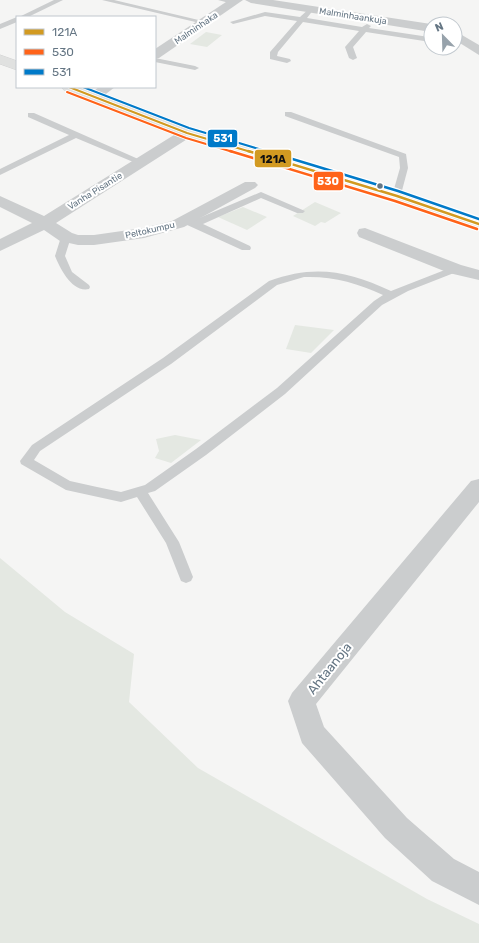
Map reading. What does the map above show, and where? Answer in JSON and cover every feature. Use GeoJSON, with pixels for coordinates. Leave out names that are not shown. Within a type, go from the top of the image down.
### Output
{"type":"FeatureCollection","features":[{"type":"Feature","properties":{"kind":"main road"},"geometry":{"type":"LineString","coordinates":[[0,59],[16,66]]}},
{"type":"Feature","properties":{"kind":"main road"},"geometry":{"type":"LineString","coordinates":[[71,88],[187,133],[397,196],[479,224]]}},
{"type":"Feature","properties":{"kind":"street","name":"Malminhaankuja"},"geometry":{"type":"LineString","coordinates":[[251,0],[423,27]]}},
{"type":"Feature","properties":{"kind":"street","name":"Malminhaka"},"geometry":{"type":"LineString","coordinates":[[156,54],[204,22],[230,1]]}},
{"type":"Feature","properties":{"kind":"street"},"geometry":{"type":"LineString","coordinates":[[463,40],[479,51]]}},
{"type":"Feature","properties":{"kind":"street"},"geometry":{"type":"LineString","coordinates":[[93,97],[106,88]]}},
{"type":"Feature","properties":{"kind":"street","name":"Vanha Pisantie"},"geometry":{"type":"LineString","coordinates":[[0,246],[45,223],[187,133]]}},
{"type":"Feature","properties":{"kind":"street","name":"Peltokumpu"},"geometry":{"type":"LineString","coordinates":[[0,201],[45,223],[66,237],[78,240],[106,239],[144,233],[178,224],[250,185]]}},
{"type":"Feature","properties":{"kind":"street"},"geometry":{"type":"LineString","coordinates":[[366,233],[455,269],[479,275]]}},
{"type":"Feature","properties":{"kind":"street","name":"Ahtaanoja"},"geometry":{"type":"LineString","coordinates":[[479,487],[302,701],[312,734],[396,828],[443,870],[479,889]]}},
{"type":"Feature","properties":{"kind":"lane"},"geometry":{"type":"LineString","coordinates":[[24,16],[60,0]]}},
{"type":"Feature","properties":{"kind":"lane"},"geometry":{"type":"LineString","coordinates":[[105,0],[204,22]]}},
{"type":"Feature","properties":{"kind":"lane"},"geometry":{"type":"LineString","coordinates":[[287,61],[273,57],[274,52],[286,40],[300,20],[311,9]]}},
{"type":"Feature","properties":{"kind":"lane"},"geometry":{"type":"LineString","coordinates":[[233,22],[265,14],[423,39]]}},
{"type":"Feature","properties":{"kind":"lane"},"geometry":{"type":"LineString","coordinates":[[0,27],[16,19]]}},
{"type":"Feature","properties":{"kind":"lane"},"geometry":{"type":"LineString","coordinates":[[353,58],[349,46],[374,19]]}},
{"type":"Feature","properties":{"kind":"lane"},"geometry":{"type":"LineString","coordinates":[[156,60],[195,68]]}},
{"type":"Feature","properties":{"kind":"lane"},"geometry":{"type":"LineString","coordinates":[[288,114],[403,156],[404,168],[397,196]]}},
{"type":"Feature","properties":{"kind":"lane"},"geometry":{"type":"LineString","coordinates":[[31,116],[141,162]]}},
{"type":"Feature","properties":{"kind":"lane"},"geometry":{"type":"LineString","coordinates":[[0,172],[76,135]]}},
{"type":"Feature","properties":{"kind":"lane"},"geometry":{"type":"LineString","coordinates":[[178,224],[195,224],[261,195],[300,212]]}},
{"type":"Feature","properties":{"kind":"lane"},"geometry":{"type":"LineString","coordinates":[[195,224],[246,248]]}},
{"type":"Feature","properties":{"kind":"lane"},"geometry":{"type":"LineString","coordinates":[[66,237],[60,256],[68,274],[85,287]]}},
{"type":"Feature","properties":{"kind":"lane"},"geometry":{"type":"LineString","coordinates":[[391,295],[361,280],[308,272],[288,276],[278,281],[134,384],[36,448],[26,461],[66,485],[121,497],[150,488],[201,452],[281,391],[378,303],[398,291],[440,277],[455,269]]}},
{"type":"Feature","properties":{"kind":"lane"},"geometry":{"type":"LineString","coordinates":[[140,491],[172,542],[186,577]]}},
{"type":"Feature","properties":{"kind":"shaded area"},"geometry":{"type":"Polygon","coordinates":[[[206,32],[222,35],[207,47],[190,44],[206,32]]]}},
{"type":"Feature","properties":{"kind":"shaded area"},"geometry":{"type":"Polygon","coordinates":[[[315,202],[341,213],[325,223],[321,222],[315,226],[293,216],[315,202]]]}},
{"type":"Feature","properties":{"kind":"shaded area"},"geometry":{"type":"Polygon","coordinates":[[[243,207],[267,217],[247,230],[218,217],[243,207]]]}},
{"type":"Feature","properties":{"kind":"shaded area"},"geometry":{"type":"Polygon","coordinates":[[[295,325],[334,330],[311,353],[286,349],[295,325]]]}},
{"type":"Feature","properties":{"kind":"shaded area"},"geometry":{"type":"Polygon","coordinates":[[[175,435],[201,440],[171,463],[155,458],[159,451],[156,439],[175,435]]]}},
{"type":"Feature","properties":{"kind":"shaded area"},"geometry":{"type":"Polygon","coordinates":[[[0,558],[65,612],[134,654],[129,702],[198,768],[427,899],[479,924],[479,943],[0,943],[0,558]]]}},
{"type":"Feature","properties":{"kind":"transit line","name":"121A"},"geometry":{"type":"LineString","coordinates":[[72,88],[187,133],[397,196],[479,224]]}},
{"type":"Feature","properties":{"kind":"transit line","name":"531"},"geometry":{"type":"LineString","coordinates":[[86,88],[189,128],[398,191],[479,219]]}},
{"type":"Feature","properties":{"kind":"transit line","name":"530"},"geometry":{"type":"LineString","coordinates":[[67,92],[186,138],[395,201],[477,229]]}}]}
